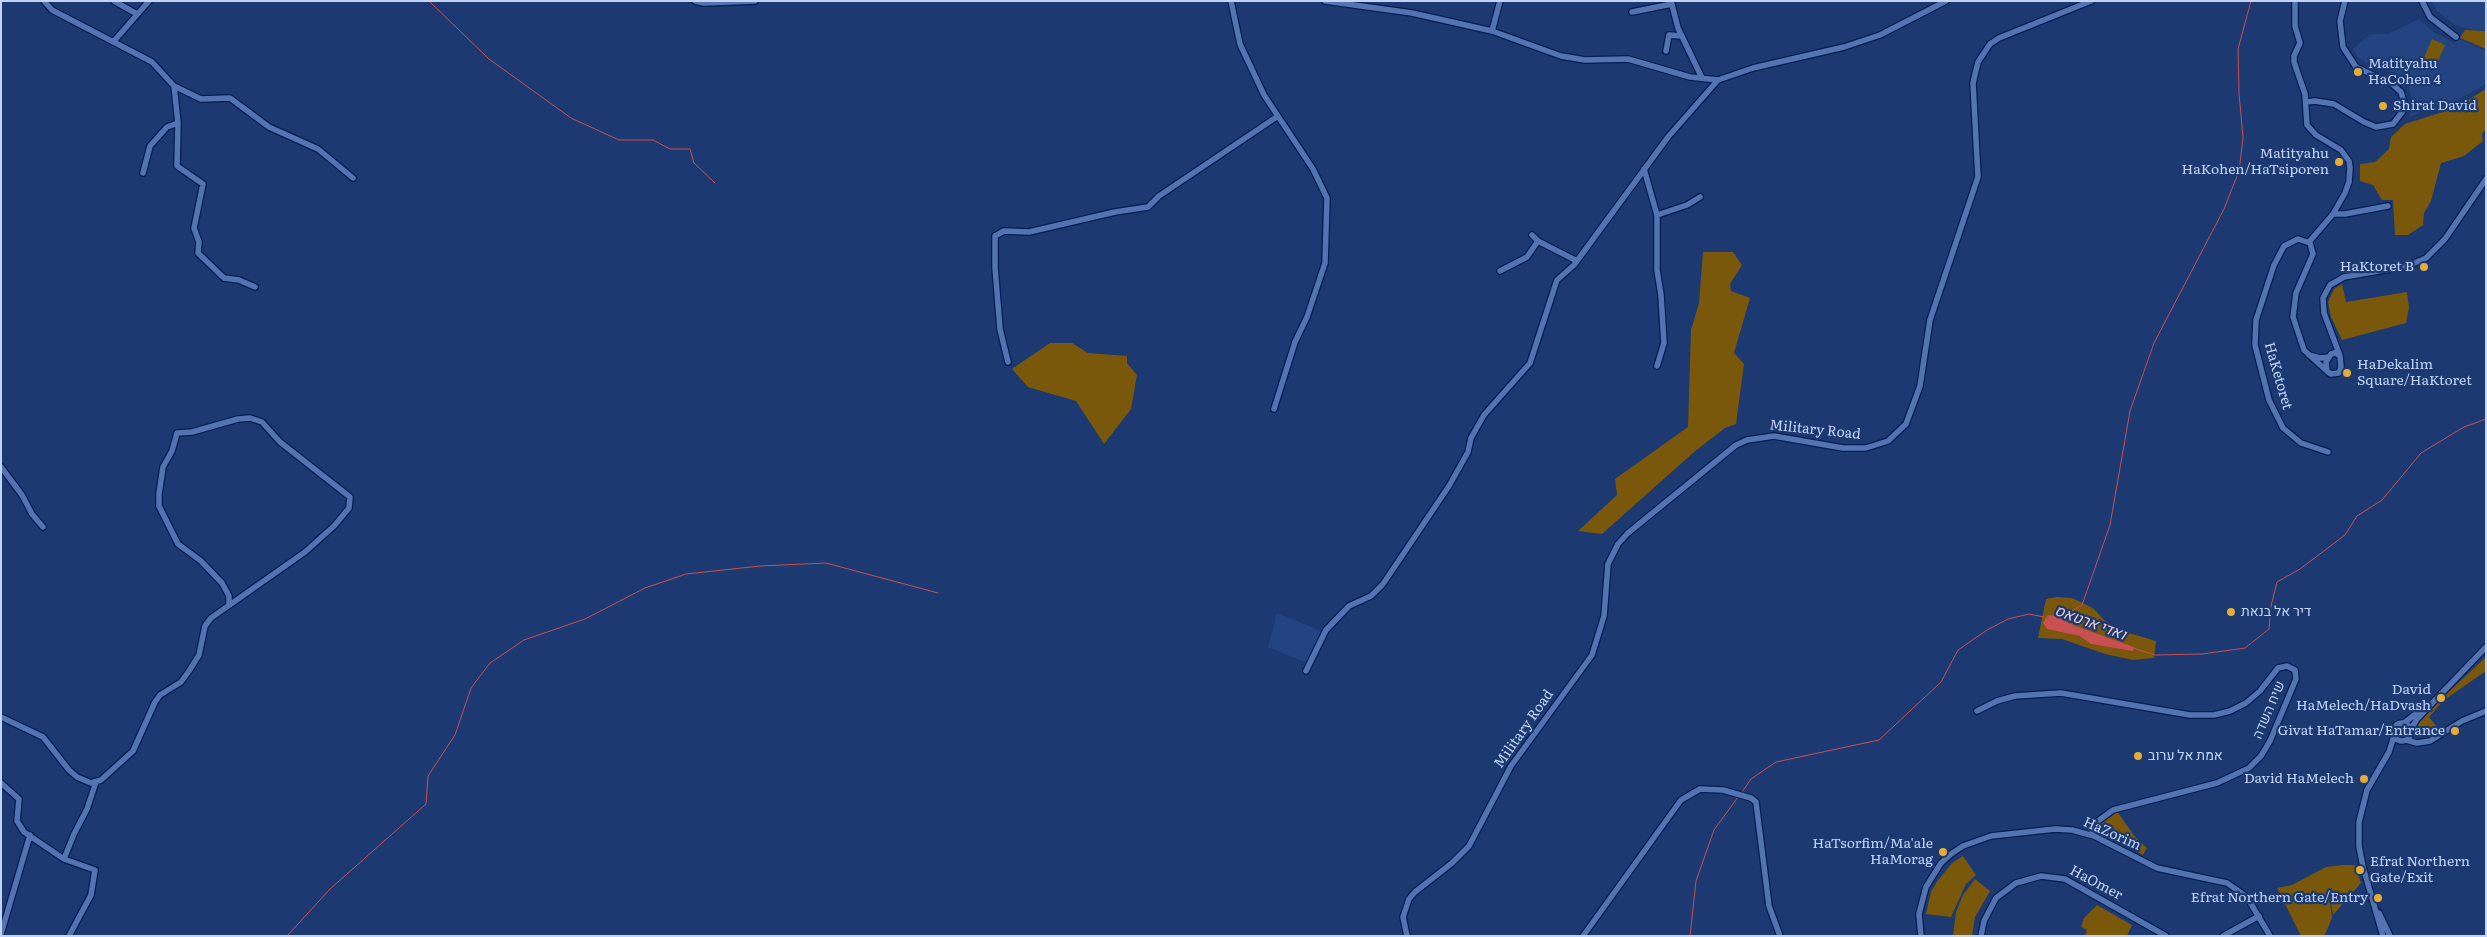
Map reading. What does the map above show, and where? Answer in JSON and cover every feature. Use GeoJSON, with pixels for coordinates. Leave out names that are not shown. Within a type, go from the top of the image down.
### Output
{"type":"FeatureCollection","features":[{"type":"Feature","properties":{"kind":"street"},"geometry":{"type":"LineString","coordinates":[[44,1],[52,10],[152,62],[174,86],[201,99],[230,98],[269,126],[318,149],[353,178]]}},
{"type":"Feature","properties":{"kind":"street"},"geometry":{"type":"LineString","coordinates":[[114,1],[137,14]]}},
{"type":"Feature","properties":{"kind":"street"},"geometry":{"type":"LineString","coordinates":[[114,41],[149,1]]}},
{"type":"Feature","properties":{"kind":"street"},"geometry":{"type":"LineString","coordinates":[[695,1],[704,4],[755,1]]}},
{"type":"Feature","properties":{"kind":"street"},"geometry":{"type":"LineString","coordinates":[[1231,1],[1240,44],[1264,95],[1312,168],[1326,198],[1325,263],[1307,317],[1295,342],[1274,409]]}},
{"type":"Feature","properties":{"kind":"street"},"geometry":{"type":"LineString","coordinates":[[1326,1],[1387,10],[1492,31],[1561,56],[1585,60],[1628,59],[1690,77],[1718,80],[1753,68],[1844,47],[1880,35],[1946,1]]}},
{"type":"Feature","properties":{"kind":"street"},"geometry":{"type":"LineString","coordinates":[[1382,1],[1387,10]]}},
{"type":"Feature","properties":{"kind":"street"},"geometry":{"type":"LineString","coordinates":[[1492,31],[1500,1]]}},
{"type":"Feature","properties":{"kind":"street","name":"Military Road"},"geometry":{"type":"LineString","coordinates":[[1407,936],[1403,917],[1409,900],[1415,892],[1452,863],[1469,846],[1511,766],[1592,655],[1603,621],[1608,564],[1618,544],[1628,533],[1736,445],[1747,440],[1774,436],[1843,448],[1866,448],[1888,441],[1906,424],[1920,386],[1930,320],[1978,177],[1973,95],[1973,83],[1978,62],[1990,44],[1999,38],[2091,1]]}},
{"type":"Feature","properties":{"kind":"street"},"geometry":{"type":"LineString","coordinates":[[2295,1],[2294,26],[2300,43],[2294,56],[2294,62],[2306,102],[2307,125],[2316,135],[2341,150],[2349,160],[2349,182],[2342,201],[2309,242],[2313,254],[2296,293],[2292,312],[2304,350],[2328,373],[2334,375],[2340,370],[2340,356],[2323,306],[2326,291],[2330,285],[2344,277],[2408,266],[2426,258],[2445,239],[2486,179]]}},
{"type":"Feature","properties":{"kind":"street"},"geometry":{"type":"LineString","coordinates":[[2306,102],[2315,101],[2334,104],[2376,127],[2393,124],[2403,111],[2402,96],[2397,88],[2356,67],[2342,47],[2340,21],[2345,1]]}},
{"type":"Feature","properties":{"kind":"street"},"geometry":{"type":"LineString","coordinates":[[2422,1],[2430,17],[2456,37]]}},
{"type":"Feature","properties":{"kind":"street"},"geometry":{"type":"LineString","coordinates":[[1632,12],[1672,3],[1681,36],[1702,78]]}},
{"type":"Feature","properties":{"kind":"street"},"geometry":{"type":"LineString","coordinates":[[1666,51],[1669,35],[1681,36]]}},
{"type":"Feature","properties":{"kind":"street"},"geometry":{"type":"LineString","coordinates":[[1306,671],[1326,630],[1349,606],[1371,596],[1384,584],[1444,494],[1468,452],[1471,438],[1484,415],[1530,363],[1557,280],[1577,261],[1668,137],[1718,80]]}},
{"type":"Feature","properties":{"kind":"street"},"geometry":{"type":"LineString","coordinates":[[174,86],[178,123],[177,166],[203,184],[194,228],[199,242],[198,253],[224,278],[239,280],[255,287]]}},
{"type":"Feature","properties":{"kind":"street"},"geometry":{"type":"LineString","coordinates":[[1008,362],[1000,329],[994,267],[995,236],[1004,231],[1029,232],[1115,212],[1148,207],[1159,196],[1278,116]]}},
{"type":"Feature","properties":{"kind":"street"},"geometry":{"type":"LineString","coordinates":[[143,173],[150,146],[167,127],[178,123]]}},
{"type":"Feature","properties":{"kind":"street"},"geometry":{"type":"LineString","coordinates":[[1644,169],[1657,215],[1656,270],[1664,343],[1657,366]]}},
{"type":"Feature","properties":{"kind":"street"},"geometry":{"type":"LineString","coordinates":[[1657,215],[1700,197]]}},
{"type":"Feature","properties":{"kind":"street"},"geometry":{"type":"LineString","coordinates":[[2333,214],[2345,214],[2388,206]]}},
{"type":"Feature","properties":{"kind":"street"},"geometry":{"type":"LineString","coordinates":[[1532,235],[1538,241],[1577,261]]}},
{"type":"Feature","properties":{"kind":"street","name":"HaKetoret"},"geometry":{"type":"LineString","coordinates":[[2309,242],[2303,239],[2294,240],[2284,246],[2278,256],[2259,309],[2255,328],[2255,345],[2269,400],[2283,428],[2301,443],[2328,452]]}},
{"type":"Feature","properties":{"kind":"street"},"geometry":{"type":"LineString","coordinates":[[1500,271],[1527,257],[1538,241]]}},
{"type":"Feature","properties":{"kind":"street"},"geometry":{"type":"LineString","coordinates":[[2328,373],[2326,366],[2332,344],[2330,330]]}},
{"type":"Feature","properties":{"kind":"street"},"geometry":{"type":"LineString","coordinates":[[2304,350],[2314,357],[2330,356],[2335,353],[2340,356]]}},
{"type":"Feature","properties":{"kind":"street"},"geometry":{"type":"LineString","coordinates":[[64,859],[88,809],[96,782],[133,751],[154,702],[160,695],[180,682],[190,670],[199,655],[205,626],[229,605],[305,552],[334,526],[349,508],[350,497],[280,442],[262,422],[250,418],[238,419],[192,432],[178,433],[172,452],[163,467],[159,494],[159,506],[178,544],[200,561],[222,583],[229,596],[229,605]]}},
{"type":"Feature","properties":{"kind":"street"},"geometry":{"type":"LineString","coordinates":[[1,467],[22,495],[32,514],[43,527]]}},
{"type":"Feature","properties":{"kind":"street"},"geometry":{"type":"LineString","coordinates":[[2390,752],[2405,740],[2417,719],[2486,647]]}},
{"type":"Feature","properties":{"kind":"street","name":"שיח השדה"},"geometry":{"type":"LineString","coordinates":[[1978,712],[2011,696],[2061,693],[2190,714],[2214,715],[2230,711],[2246,703],[2260,691],[2278,668],[2287,666],[2294,670],[2296,679],[2270,741],[2261,756],[2249,768],[2217,784],[2113,810],[2098,821],[2091,835]]}},
{"type":"Feature","properties":{"kind":"street"},"geometry":{"type":"LineString","coordinates":[[2383,936],[2360,856],[2359,822],[2367,790],[2390,752],[2394,727],[2404,723],[2449,684]]}},
{"type":"Feature","properties":{"kind":"street"},"geometry":{"type":"LineString","coordinates":[[2394,736],[2421,743],[2430,741],[2462,721],[2486,711]]}},
{"type":"Feature","properties":{"kind":"street"},"geometry":{"type":"LineString","coordinates":[[1,717],[43,737],[69,770],[86,782],[96,782]]}},
{"type":"Feature","properties":{"kind":"street"},"geometry":{"type":"LineString","coordinates":[[2404,723],[2421,743]]}},
{"type":"Feature","properties":{"kind":"street"},"geometry":{"type":"LineString","coordinates":[[1,783],[19,799],[17,821],[19,826],[64,859],[93,868],[96,873],[91,895],[69,936]]}},
{"type":"Feature","properties":{"kind":"street"},"geometry":{"type":"LineString","coordinates":[[1583,936],[1681,800],[1700,789],[1722,790],[1751,798],[1756,802],[1769,906],[1780,936]]}},
{"type":"Feature","properties":{"kind":"street","name":"HaZorim"},"geometry":{"type":"LineString","coordinates":[[1921,936],[1919,914],[1926,887],[1941,864],[1963,846],[1991,836],[2046,829],[2072,830],[2091,835],[2157,868],[2227,883],[2244,894],[2270,936]]}},
{"type":"Feature","properties":{"kind":"street"},"geometry":{"type":"LineString","coordinates":[[1,934],[30,835]]}},
{"type":"Feature","properties":{"kind":"street","name":"HaOmer"},"geometry":{"type":"LineString","coordinates":[[1981,936],[1984,921],[1996,898],[2016,883],[2040,876],[2065,879],[2166,936]]}},
{"type":"Feature","properties":{"kind":"street"},"geometry":{"type":"LineString","coordinates":[[2374,905],[2390,936]]}},
{"type":"Feature","properties":{"kind":"street"},"geometry":{"type":"LineString","coordinates":[[2223,936],[2259,916]]}},
{"type":"Feature","properties":{"kind":"shaded area"},"geometry":{"type":"Polygon","coordinates":[[[2431,1],[2486,1],[2486,30],[2474,30],[2455,25],[2437,11],[2431,1]]]}},
{"type":"Feature","properties":{"kind":"shaded area"},"geometry":{"type":"Polygon","coordinates":[[[2419,19],[2432,31],[2454,43],[2459,39],[2486,51],[2486,84],[2452,103],[2432,106],[2409,118],[2412,98],[2408,84],[2395,73],[2365,62],[2357,56],[2353,49],[2370,34],[2388,34],[2419,19]]]}},
{"type":"Feature","properties":{"kind":"shaded area"},"geometry":{"type":"Polygon","coordinates":[[[2465,30],[2486,31],[2486,49],[2460,38],[2465,30]]]}},
{"type":"Feature","properties":{"kind":"shaded area"},"geometry":{"type":"Polygon","coordinates":[[[2432,39],[2445,45],[2436,66],[2423,60],[2432,39]]]}},
{"type":"Feature","properties":{"kind":"shaded area"},"geometry":{"type":"Polygon","coordinates":[[[2486,89],[2486,129],[2482,134],[2483,141],[2464,156],[2441,163],[2431,201],[2424,213],[2423,225],[2408,235],[2395,235],[2393,200],[2382,200],[2373,185],[2360,181],[2360,164],[2375,162],[2389,149],[2391,137],[2405,124],[2455,108],[2486,89]]]}},
{"type":"Feature","properties":{"kind":"shaded area"},"geometry":{"type":"Polygon","coordinates":[[[1703,252],[1733,252],[1742,265],[1730,284],[1731,291],[1750,298],[1734,353],[1744,364],[1736,424],[1725,428],[1694,452],[1602,534],[1578,531],[1617,495],[1615,479],[1688,427],[1691,330],[1699,303],[1703,252]]]}},
{"type":"Feature","properties":{"kind":"shaded area"},"geometry":{"type":"Polygon","coordinates":[[[2342,284],[2346,302],[2407,292],[2409,308],[2406,323],[2342,340],[2331,317],[2328,302],[2334,289],[2342,284]]]}},
{"type":"Feature","properties":{"kind":"shaded area"},"geometry":{"type":"Polygon","coordinates":[[[1050,343],[1072,343],[1088,353],[1127,356],[1127,363],[1137,375],[1131,409],[1104,444],[1076,401],[1028,387],[1012,369],[1050,343]]]}},
{"type":"Feature","properties":{"kind":"shaded area"},"geometry":{"type":"Polygon","coordinates":[[[2057,597],[2072,598],[2093,608],[2105,621],[2119,630],[2156,641],[2154,658],[2133,660],[2105,654],[2062,639],[2038,638],[2046,599],[2057,597]]]}},
{"type":"Feature","properties":{"kind":"shaded area"},"geometry":{"type":"Polygon","coordinates":[[[1277,613],[1326,633],[1307,663],[1268,647],[1277,613]]]}},
{"type":"Feature","properties":{"kind":"shaded area"},"geometry":{"type":"Polygon","coordinates":[[[2048,615],[2056,616],[2075,626],[2134,647],[2133,651],[2091,644],[2080,636],[2047,629],[2043,623],[2048,615]]]}},
{"type":"Feature","properties":{"kind":"shaded area"},"geometry":{"type":"Polygon","coordinates":[[[2486,657],[2486,671],[2444,700],[2429,717],[2438,728],[2431,733],[2420,734],[2418,724],[2440,700],[2486,657]]]}},
{"type":"Feature","properties":{"kind":"shaded area"},"geometry":{"type":"Polygon","coordinates":[[[2117,811],[2135,837],[2147,848],[2143,855],[2100,830],[2100,824],[2117,811]]]}},
{"type":"Feature","properties":{"kind":"shaded area"},"geometry":{"type":"Polygon","coordinates":[[[1963,856],[1976,875],[1966,884],[1951,917],[1926,914],[1931,892],[1936,883],[1952,863],[1963,856]]]}},
{"type":"Feature","properties":{"kind":"shaded area"},"geometry":{"type":"Polygon","coordinates":[[[2355,865],[2361,883],[2333,915],[2328,887],[2332,918],[2324,936],[2301,936],[2277,888],[2292,885],[2326,867],[2355,865]]]}},
{"type":"Feature","properties":{"kind":"shaded area"},"geometry":{"type":"Polygon","coordinates":[[[1975,879],[1990,891],[1975,917],[1972,936],[1953,936],[1956,912],[1963,895],[1975,879]]]}},
{"type":"Feature","properties":{"kind":"shaded area"},"geometry":{"type":"Polygon","coordinates":[[[2097,905],[2132,925],[2127,936],[2085,936],[2087,930],[2081,927],[2084,918],[2097,905]]]}},
{"type":"Feature","properties":{"kind":"waterway"},"geometry":{"type":"LineString","coordinates":[[429,1],[489,59],[571,118],[619,140],[653,140],[670,149],[690,149],[694,163],[715,183]]}},
{"type":"Feature","properties":{"kind":"waterway"},"geometry":{"type":"LineString","coordinates":[[2060,618],[2082,605],[2110,525],[2130,411],[2154,343],[2224,209],[2239,171],[2243,138],[2238,49],[2251,1]]}},
{"type":"Feature","properties":{"kind":"waterway","name":"ואדי ארטאס"},"geometry":{"type":"LineString","coordinates":[[2133,648],[2155,655],[2202,654],[2245,648],[2269,629],[2271,606],[2277,582],[2300,569],[2345,535],[2357,516],[2382,500],[2421,453],[2464,427],[2486,419]]}},
{"type":"Feature","properties":{"kind":"waterway"},"geometry":{"type":"LineString","coordinates":[[287,936],[330,889],[426,804],[428,776],[455,735],[471,688],[490,663],[524,640],[585,619],[645,588],[686,574],[760,566],[826,563],[938,593]]}},
{"type":"Feature","properties":{"kind":"waterway","name":"ואדי ארטאס"},"geometry":{"type":"LineString","coordinates":[[1742,792],[1751,779],[1776,762],[1879,740],[1941,682],[1958,650],[1987,630],[2008,619],[2029,614],[2044,617]]}},
{"type":"Feature","properties":{"kind":"waterway","name":"ואדי ארטאס"},"geometry":{"type":"LineString","coordinates":[[1690,936],[1696,881],[1714,830],[1738,797]]}},
{"type":"Feature","properties":{"kind":"place","name":"Matityahu HaCohen 4"},"geometry":{"type":"Point","coordinates":[2358,72]}},
{"type":"Feature","properties":{"kind":"place","name":"Shirat David"},"geometry":{"type":"Point","coordinates":[2383,106]}},
{"type":"Feature","properties":{"kind":"place","name":"Matityahu HaKohen/HaTsiporen"},"geometry":{"type":"Point","coordinates":[2339,162]}},
{"type":"Feature","properties":{"kind":"place","name":"HaKtoret B"},"geometry":{"type":"Point","coordinates":[2424,267]}},
{"type":"Feature","properties":{"kind":"place","name":"HaDekalim Square/HaKtoret"},"geometry":{"type":"Point","coordinates":[2347,373]}},
{"type":"Feature","properties":{"kind":"place","name":"דיר אל בנאת"},"geometry":{"type":"Point","coordinates":[2231,612]}},
{"type":"Feature","properties":{"kind":"place","name":"David HaMelech/HaDvash"},"geometry":{"type":"Point","coordinates":[2441,698]}},
{"type":"Feature","properties":{"kind":"place","name":"Givat HaTamar/Entrance"},"geometry":{"type":"Point","coordinates":[2455,731]}},
{"type":"Feature","properties":{"kind":"place","name":"אמת אל ערוב"},"geometry":{"type":"Point","coordinates":[2138,756]}},
{"type":"Feature","properties":{"kind":"place","name":"David HaMelech"},"geometry":{"type":"Point","coordinates":[2364,779]}},
{"type":"Feature","properties":{"kind":"place","name":"HaTsorfim/Ma'ale HaMorag"},"geometry":{"type":"Point","coordinates":[1943,852]}},
{"type":"Feature","properties":{"kind":"place","name":"Efrat Northern Gate/Exit"},"geometry":{"type":"Point","coordinates":[2360,870]}},
{"type":"Feature","properties":{"kind":"place","name":"Efrat Northern Gate/Entry"},"geometry":{"type":"Point","coordinates":[2378,898]}}]}
